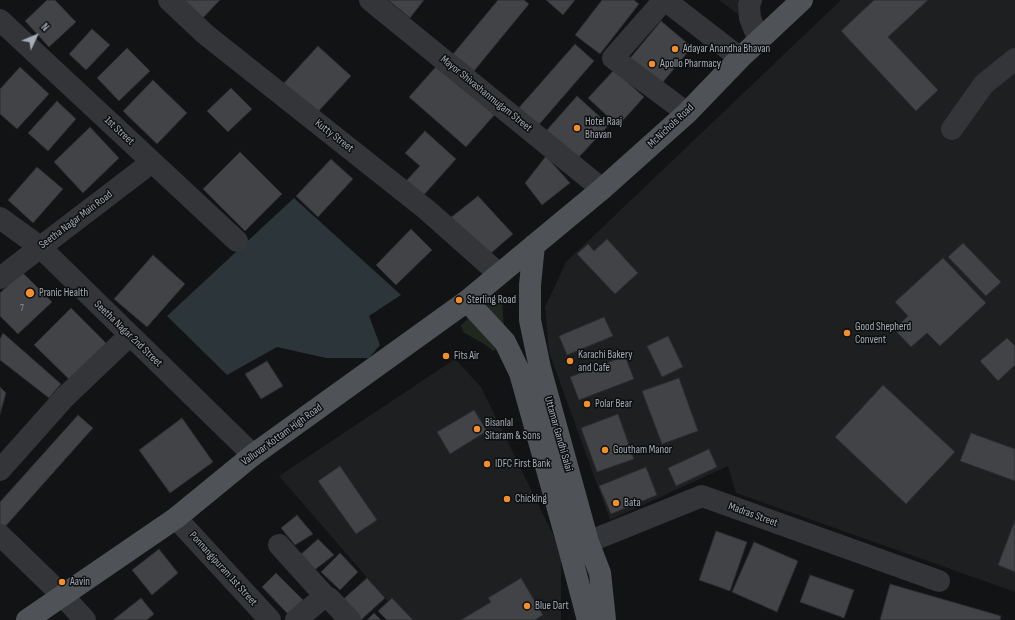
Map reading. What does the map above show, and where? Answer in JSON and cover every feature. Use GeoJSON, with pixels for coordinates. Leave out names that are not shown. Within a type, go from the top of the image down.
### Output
{"type":"FeatureCollection","features":[{"type":"Feature","properties":{"kind":"main road","name":"McNichols Road"},"geometry":{"type":"LineString","coordinates":[[534,246],[602,189],[687,113],[740,58],[802,0]]}},
{"type":"Feature","properties":{"kind":"main road","name":"Valluvar Kottam High Road"},"geometry":{"type":"LineString","coordinates":[[26,620],[176,518],[253,455],[467,301],[534,246]]}},
{"type":"Feature","properties":{"kind":"main road","name":"Uttamar Gandhi Salai"},"geometry":{"type":"LineString","coordinates":[[534,246],[530,285],[530,320],[578,545],[588,620]]}},
{"type":"Feature","properties":{"kind":"main road"},"geometry":{"type":"LineString","coordinates":[[467,301],[506,342],[520,373],[578,545]]}},
{"type":"Feature","properties":{"kind":"main road","name":"Uttamar Gandhi Salai"},"geometry":{"type":"LineString","coordinates":[[578,545],[600,573],[605,620]]}},
{"type":"Feature","properties":{"kind":"street","name":"Kutty Street"},"geometry":{"type":"LineString","coordinates":[[169,0],[205,34],[427,210],[499,274]]}},
{"type":"Feature","properties":{"kind":"street","name":"Mayor Shivashanmugam Street"},"geometry":{"type":"LineString","coordinates":[[370,0],[602,189]]}},
{"type":"Feature","properties":{"kind":"street"},"geometry":{"type":"LineString","coordinates":[[687,113],[613,58],[664,0],[740,58]]}},
{"type":"Feature","properties":{"kind":"street"},"geometry":{"type":"LineString","coordinates":[[751,0],[749,5],[750,18],[759,41]]}},
{"type":"Feature","properties":{"kind":"street","name":"1st Street"},"geometry":{"type":"LineString","coordinates":[[0,20],[237,241]]}},
{"type":"Feature","properties":{"kind":"street"},"geometry":{"type":"LineString","coordinates":[[952,129],[984,84],[1015,59]]}},
{"type":"Feature","properties":{"kind":"street","name":"Seetha Nagar Main Road"},"geometry":{"type":"LineString","coordinates":[[0,278],[152,162]]}},
{"type":"Feature","properties":{"kind":"street","name":"Seetha Nagar 2nd Street"},"geometry":{"type":"LineString","coordinates":[[0,218],[40,247],[253,455]]}},
{"type":"Feature","properties":{"kind":"street"},"geometry":{"type":"LineString","coordinates":[[0,470],[65,397],[130,335]]}},
{"type":"Feature","properties":{"kind":"street","name":"Madras Street"},"geometry":{"type":"LineString","coordinates":[[578,545],[702,496],[939,581]]}},
{"type":"Feature","properties":{"kind":"street","name":"Ponnangipuram 1st Street"},"geometry":{"type":"LineString","coordinates":[[176,518],[270,620]]}},
{"type":"Feature","properties":{"kind":"street"},"geometry":{"type":"LineString","coordinates":[[0,535],[63,596],[85,620]]}},
{"type":"Feature","properties":{"kind":"street"},"geometry":{"type":"LineString","coordinates":[[279,545],[350,620]]}},
{"type":"Feature","properties":{"kind":"street"},"geometry":{"type":"LineString","coordinates":[[296,620],[326,596]]}},
{"type":"Feature","properties":{"kind":"shaded area"},"geometry":{"type":"Polygon","coordinates":[[[719,0],[761,0],[743,18],[719,0]]]}},
{"type":"Feature","properties":{"kind":"shaded area","name":"Good Shepherd Convent"},"geometry":{"type":"Polygon","coordinates":[[[841,0],[1015,0],[1015,592],[736,493],[728,466],[610,520],[549,352],[545,307],[566,262],[841,0]]]}},
{"type":"Feature","properties":{"kind":"shaded area"},"geometry":{"type":"Polygon","coordinates":[[[294,198],[401,295],[369,316],[380,345],[369,358],[326,358],[277,347],[227,375],[167,316],[294,198]]]}},
{"type":"Feature","properties":{"kind":"shaded area"},"geometry":{"type":"Polygon","coordinates":[[[499,293],[502,297],[505,345],[493,351],[463,332],[461,325],[495,294],[499,293]]]}},
{"type":"Feature","properties":{"kind":"shaded area"},"geometry":{"type":"Polygon","coordinates":[[[455,359],[481,387],[561,551],[561,620],[404,620],[279,476],[455,359]]]}},
{"type":"Feature","properties":{"kind":"building"},"geometry":{"type":"Polygon","coordinates":[[[47,0],[55,0],[76,22],[49,47],[25,21],[47,0]]]}},
{"type":"Feature","properties":{"kind":"building"},"geometry":{"type":"Polygon","coordinates":[[[176,0],[220,0],[199,22],[176,0]]]}},
{"type":"Feature","properties":{"kind":"building"},"geometry":{"type":"Polygon","coordinates":[[[388,0],[424,0],[410,18],[388,0]]]}},
{"type":"Feature","properties":{"kind":"building"},"geometry":{"type":"Polygon","coordinates":[[[498,0],[524,0],[529,4],[474,71],[453,54],[498,0]]]}},
{"type":"Feature","properties":{"kind":"building"},"geometry":{"type":"Polygon","coordinates":[[[546,0],[575,0],[563,15],[546,0]]]}},
{"type":"Feature","properties":{"kind":"building"},"geometry":{"type":"Polygon","coordinates":[[[602,0],[634,0],[639,4],[600,54],[575,35],[602,0]]]}},
{"type":"Feature","properties":{"kind":"building"},"geometry":{"type":"Polygon","coordinates":[[[874,0],[928,0],[888,37],[938,90],[916,111],[841,31],[874,0]]]}},
{"type":"Feature","properties":{"kind":"building"},"geometry":{"type":"Polygon","coordinates":[[[661,21],[692,47],[658,88],[627,62],[661,21]]]}},
{"type":"Feature","properties":{"kind":"building"},"geometry":{"type":"Polygon","coordinates":[[[92,29],[110,45],[86,70],[69,54],[92,29]]]}},
{"type":"Feature","properties":{"kind":"building"},"geometry":{"type":"Polygon","coordinates":[[[575,44],[594,61],[536,128],[516,111],[575,44]]]}},
{"type":"Feature","properties":{"kind":"building"},"geometry":{"type":"Polygon","coordinates":[[[318,46],[351,76],[316,114],[283,84],[318,46]]]}},
{"type":"Feature","properties":{"kind":"building"},"geometry":{"type":"Polygon","coordinates":[[[127,48],[150,71],[119,101],[97,78],[127,48]]]}},
{"type":"Feature","properties":{"kind":"building"},"geometry":{"type":"Polygon","coordinates":[[[440,62],[497,112],[466,147],[409,97],[440,62]]]}},
{"type":"Feature","properties":{"kind":"building"},"geometry":{"type":"Polygon","coordinates":[[[20,67],[49,94],[17,129],[0,114],[0,89],[20,67]]]}},
{"type":"Feature","properties":{"kind":"building"},"geometry":{"type":"Polygon","coordinates":[[[614,70],[644,97],[618,126],[588,98],[614,70]]]}},
{"type":"Feature","properties":{"kind":"building"},"geometry":{"type":"Polygon","coordinates":[[[153,80],[187,113],[157,144],[123,111],[153,80]]]}},
{"type":"Feature","properties":{"kind":"building"},"geometry":{"type":"Polygon","coordinates":[[[231,88],[252,109],[228,132],[207,111],[231,88]]]}},
{"type":"Feature","properties":{"kind":"building","name":"Hotel Raaj Bhavan"},"geometry":{"type":"Polygon","coordinates":[[[577,96],[609,125],[577,159],[546,131],[577,96]]]}},
{"type":"Feature","properties":{"kind":"building"},"geometry":{"type":"Polygon","coordinates":[[[57,101],[76,119],[48,151],[28,133],[57,101]]]}},
{"type":"Feature","properties":{"kind":"building"},"geometry":{"type":"Polygon","coordinates":[[[90,127],[119,158],[83,193],[54,162],[90,127]]]}},
{"type":"Feature","properties":{"kind":"building"},"geometry":{"type":"Polygon","coordinates":[[[425,131],[456,159],[422,197],[405,182],[420,166],[405,153],[425,131]]]}},
{"type":"Feature","properties":{"kind":"building"},"geometry":{"type":"Polygon","coordinates":[[[240,152],[282,194],[245,231],[203,189],[240,152]]]}},
{"type":"Feature","properties":{"kind":"building"},"geometry":{"type":"Polygon","coordinates":[[[546,156],[570,183],[542,205],[525,183],[546,156]]]}},
{"type":"Feature","properties":{"kind":"building"},"geometry":{"type":"Polygon","coordinates":[[[331,159],[353,179],[318,217],[296,196],[331,159]]]}},
{"type":"Feature","properties":{"kind":"building"},"geometry":{"type":"Polygon","coordinates":[[[37,167],[63,189],[33,223],[8,200],[37,167]]]}},
{"type":"Feature","properties":{"kind":"building"},"geometry":{"type":"Polygon","coordinates":[[[478,196],[513,234],[490,254],[449,219],[478,196]]]}},
{"type":"Feature","properties":{"kind":"building"},"geometry":{"type":"Polygon","coordinates":[[[411,229],[432,250],[396,285],[376,265],[411,229]]]}},
{"type":"Feature","properties":{"kind":"building"},"geometry":{"type":"Polygon","coordinates":[[[607,239],[638,273],[615,294],[577,254],[588,244],[594,251],[607,239]]]}},
{"type":"Feature","properties":{"kind":"building"},"geometry":{"type":"Polygon","coordinates":[[[963,243],[1001,282],[986,296],[948,257],[963,243]]]}},
{"type":"Feature","properties":{"kind":"building"},"geometry":{"type":"Polygon","coordinates":[[[153,255],[185,284],[147,327],[114,299],[153,255]]]}},
{"type":"Feature","properties":{"kind":"building"},"geometry":{"type":"Polygon","coordinates":[[[943,258],[986,303],[940,346],[927,333],[911,347],[894,329],[908,316],[895,302],[943,258]]]}},
{"type":"Feature","properties":{"kind":"building"},"geometry":{"type":"Polygon","coordinates":[[[22,272],[52,302],[18,334],[0,316],[0,293],[22,272]]]}},
{"type":"Feature","properties":{"kind":"building"},"geometry":{"type":"Polygon","coordinates":[[[71,308],[116,353],[80,390],[34,345],[71,308]]]}},
{"type":"Feature","properties":{"kind":"building"},"geometry":{"type":"Polygon","coordinates":[[[604,317],[613,336],[567,355],[559,336],[604,317]]]}},
{"type":"Feature","properties":{"kind":"building"},"geometry":{"type":"Polygon","coordinates":[[[3,333],[61,384],[49,398],[0,360],[0,339],[3,333]]]}},
{"type":"Feature","properties":{"kind":"building"},"geometry":{"type":"Polygon","coordinates":[[[668,336],[683,367],[662,377],[647,346],[668,336]]]}},
{"type":"Feature","properties":{"kind":"building"},"geometry":{"type":"Polygon","coordinates":[[[1007,338],[1015,346],[1015,365],[998,381],[980,361],[1007,338]]]}},
{"type":"Feature","properties":{"kind":"building"},"geometry":{"type":"Polygon","coordinates":[[[625,356],[634,379],[579,400],[570,377],[625,356]]]}},
{"type":"Feature","properties":{"kind":"building"},"geometry":{"type":"Polygon","coordinates":[[[267,361],[283,386],[261,399],[245,374],[267,361]]]}},
{"type":"Feature","properties":{"kind":"building"},"geometry":{"type":"Polygon","coordinates":[[[679,378],[698,431],[662,444],[642,391],[679,378]]]}},
{"type":"Feature","properties":{"kind":"building"},"geometry":{"type":"Polygon","coordinates":[[[883,385],[955,452],[906,504],[835,437],[883,385]]]}},
{"type":"Feature","properties":{"kind":"building"},"geometry":{"type":"Polygon","coordinates":[[[0,387],[6,393],[0,414],[0,387]]]}},
{"type":"Feature","properties":{"kind":"building"},"geometry":{"type":"Polygon","coordinates":[[[474,410],[487,431],[450,454],[437,432],[474,410]]]}},
{"type":"Feature","properties":{"kind":"building"},"geometry":{"type":"Polygon","coordinates":[[[618,414],[634,459],[597,472],[581,428],[618,414]]]}},
{"type":"Feature","properties":{"kind":"building"},"geometry":{"type":"Polygon","coordinates":[[[78,415],[93,428],[3,529],[0,526],[0,502],[78,415]]]}},
{"type":"Feature","properties":{"kind":"building"},"geometry":{"type":"Polygon","coordinates":[[[182,418],[213,462],[170,493],[139,450],[182,418]]]}},
{"type":"Feature","properties":{"kind":"building"},"geometry":{"type":"Polygon","coordinates":[[[971,433],[1015,449],[1015,481],[960,461],[971,433]]]}},
{"type":"Feature","properties":{"kind":"building"},"geometry":{"type":"Polygon","coordinates":[[[709,449],[717,467],[676,486],[668,468],[709,449]]]}},
{"type":"Feature","properties":{"kind":"building"},"geometry":{"type":"Polygon","coordinates":[[[340,466],[377,520],[356,534],[318,481],[340,466]]]}},
{"type":"Feature","properties":{"kind":"building"},"geometry":{"type":"Polygon","coordinates":[[[646,467],[657,495],[611,514],[599,486],[646,467]]]}},
{"type":"Feature","properties":{"kind":"building"},"geometry":{"type":"Polygon","coordinates":[[[297,515],[313,534],[295,545],[281,528],[297,515]]]}},
{"type":"Feature","properties":{"kind":"building"},"geometry":{"type":"Polygon","coordinates":[[[1015,520],[1015,572],[998,565],[1015,520]]]}},
{"type":"Feature","properties":{"kind":"building"},"geometry":{"type":"Polygon","coordinates":[[[716,531],[747,542],[730,591],[699,580],[716,531]]]}},
{"type":"Feature","properties":{"kind":"building"},"geometry":{"type":"Polygon","coordinates":[[[318,539],[334,555],[313,571],[299,556],[318,539]]]}},
{"type":"Feature","properties":{"kind":"building"},"geometry":{"type":"Polygon","coordinates":[[[754,542],[798,561],[777,612],[732,592],[754,542]]]}},
{"type":"Feature","properties":{"kind":"building"},"geometry":{"type":"Polygon","coordinates":[[[159,549],[178,573],[152,595],[132,570],[159,549]]]}},
{"type":"Feature","properties":{"kind":"building"},"geometry":{"type":"Polygon","coordinates":[[[340,553],[358,572],[340,590],[321,572],[340,553]]]}},
{"type":"Feature","properties":{"kind":"building"},"geometry":{"type":"Polygon","coordinates":[[[276,573],[303,600],[288,614],[262,587],[276,573]]]}},
{"type":"Feature","properties":{"kind":"building"},"geometry":{"type":"Polygon","coordinates":[[[810,575],[854,590],[844,618],[800,602],[810,575]]]}},
{"type":"Feature","properties":{"kind":"building"},"geometry":{"type":"Polygon","coordinates":[[[367,578],[385,598],[361,620],[355,620],[339,603],[367,578]]]}},
{"type":"Feature","properties":{"kind":"building"},"geometry":{"type":"Polygon","coordinates":[[[521,578],[543,615],[535,620],[461,620],[491,602],[488,598],[521,578]]]}},
{"type":"Feature","properties":{"kind":"building"},"geometry":{"type":"Polygon","coordinates":[[[890,584],[1001,616],[1000,620],[880,620],[890,584]]]}},
{"type":"Feature","properties":{"kind":"building"},"geometry":{"type":"Polygon","coordinates":[[[141,598],[154,614],[147,620],[113,620],[141,598]]]}},
{"type":"Feature","properties":{"kind":"building"},"geometry":{"type":"Polygon","coordinates":[[[392,598],[413,620],[387,620],[378,611],[392,598]]]}},
{"type":"Feature","properties":{"kind":"building"},"geometry":{"type":"Polygon","coordinates":[[[374,613],[381,620],[367,620],[374,613]]]}},
{"type":"Feature","properties":{"kind":"place","name":"Adayar Anandha Bhavan"},"geometry":{"type":"Point","coordinates":[675,49]}},
{"type":"Feature","properties":{"kind":"place","name":"Apollo Pharmacy"},"geometry":{"type":"Point","coordinates":[652,64]}},
{"type":"Feature","properties":{"kind":"place","name":"Hotel Raaj Bhavan"},"geometry":{"type":"Point","coordinates":[577,128]}},
{"type":"Feature","properties":{"kind":"place","name":"Pranic Health"},"geometry":{"type":"Point","coordinates":[30,293]}},
{"type":"Feature","properties":{"kind":"place","name":"Sterling Road"},"geometry":{"type":"Point","coordinates":[459,300]}},
{"type":"Feature","properties":{"kind":"place","name":"Good Shepherd Convent"},"geometry":{"type":"Point","coordinates":[847,333]}},
{"type":"Feature","properties":{"kind":"place","name":"Fits Air"},"geometry":{"type":"Point","coordinates":[446,356]}},
{"type":"Feature","properties":{"kind":"place","name":"Karachi Bakery and Cafe"},"geometry":{"type":"Point","coordinates":[570,361]}},
{"type":"Feature","properties":{"kind":"place","name":"Polar Bear"},"geometry":{"type":"Point","coordinates":[587,404]}},
{"type":"Feature","properties":{"kind":"place","name":"Bisanlal Sitaram & Sons"},"geometry":{"type":"Point","coordinates":[477,429]}},
{"type":"Feature","properties":{"kind":"place","name":"Goutham Manor"},"geometry":{"type":"Point","coordinates":[605,450]}},
{"type":"Feature","properties":{"kind":"place","name":"IDFC First Bank"},"geometry":{"type":"Point","coordinates":[487,464]}},
{"type":"Feature","properties":{"kind":"place","name":"Chicking"},"geometry":{"type":"Point","coordinates":[507,499]}},
{"type":"Feature","properties":{"kind":"place","name":"Bata"},"geometry":{"type":"Point","coordinates":[616,503]}},
{"type":"Feature","properties":{"kind":"place","name":"Aavin"},"geometry":{"type":"Point","coordinates":[62,582]}},
{"type":"Feature","properties":{"kind":"place","name":"Blue Dart"},"geometry":{"type":"Point","coordinates":[527,606]}}]}
